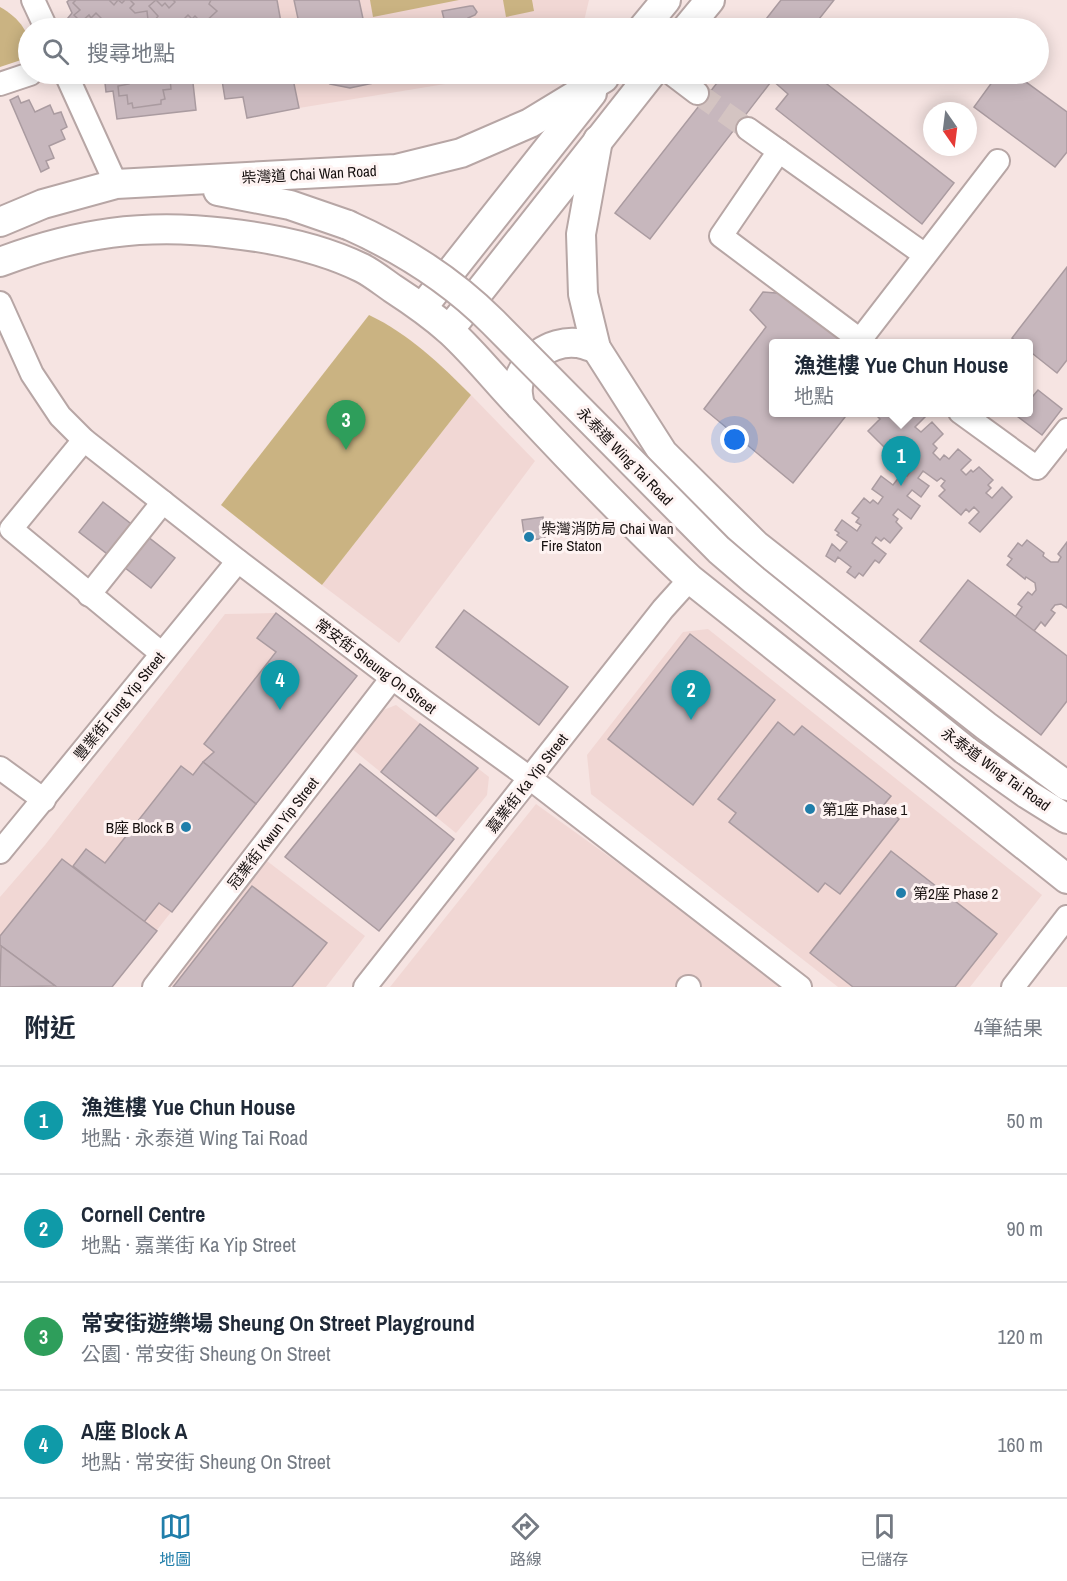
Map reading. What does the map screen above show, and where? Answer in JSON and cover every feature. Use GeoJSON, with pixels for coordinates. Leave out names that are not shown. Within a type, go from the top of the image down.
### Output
{"type":"FeatureCollection","features":[{"type":"Feature","properties":{"kind":"main road"},"geometry":{"type":"LineString","coordinates":[[651,18],[666,0]]}},
{"type":"Feature","properties":{"kind":"main road"},"geometry":{"type":"LineString","coordinates":[[695,18],[710,0]]}},
{"type":"Feature","properties":{"kind":"main road","name":"柴灣道 Chai Wan Road"},"geometry":{"type":"LineString","coordinates":[[0,222],[43,204],[116,184],[396,169],[460,153],[520,127],[593,84]]}},
{"type":"Feature","properties":{"kind":"main road","name":"柴灣道 Chai Wan Road"},"geometry":{"type":"LineString","coordinates":[[422,308],[600,84]]}},
{"type":"Feature","properties":{"kind":"main road"},"geometry":{"type":"LineString","coordinates":[[449,330],[643,84]]}},
{"type":"Feature","properties":{"kind":"main road"},"geometry":{"type":"LineString","coordinates":[[598,140],[581,234],[584,294],[596,348],[663,453],[756,545],[986,726],[1067,786]]}},
{"type":"Feature","properties":{"kind":"main road","name":"永泰道 Wing Tai Road"},"geometry":{"type":"LineString","coordinates":[[144,183],[212,190],[290,205],[348,225],[391,245],[459,291],[477,306],[719,550],[965,750],[1067,819]]}},
{"type":"Feature","properties":{"kind":"main road"},"geometry":{"type":"LineString","coordinates":[[0,262],[82,236],[127,230],[196,229],[267,237],[316,250],[363,268],[422,308],[449,330],[520,406],[690,579],[1067,879]]}},
{"type":"Feature","properties":{"kind":"main road"},"geometry":{"type":"LineString","coordinates":[[520,406],[518,388],[521,374],[536,356],[553,346],[576,343],[596,348]]}},
{"type":"Feature","properties":{"kind":"street"},"geometry":{"type":"LineString","coordinates":[[33,0],[41,18]]}},
{"type":"Feature","properties":{"kind":"street"},"geometry":{"type":"LineString","coordinates":[[0,84],[18,78]]}},
{"type":"Feature","properties":{"kind":"street"},"geometry":{"type":"LineString","coordinates":[[71,84],[116,184]]}},
{"type":"Feature","properties":{"kind":"street"},"geometry":{"type":"LineString","coordinates":[[686,84],[698,93]]}},
{"type":"Feature","properties":{"kind":"street"},"geometry":{"type":"LineString","coordinates":[[748,129],[925,255]]}},
{"type":"Feature","properties":{"kind":"street"},"geometry":{"type":"LineString","coordinates":[[779,151],[721,236],[858,339]]}},
{"type":"Feature","properties":{"kind":"street"},"geometry":{"type":"LineString","coordinates":[[864,339],[925,255],[998,161]]}},
{"type":"Feature","properties":{"kind":"street","name":"常安街 Sheung On Street"},"geometry":{"type":"LineString","coordinates":[[0,303],[32,374],[60,416],[84,440],[238,561],[392,678],[531,779],[800,987]]}},
{"type":"Feature","properties":{"kind":"street"},"geometry":{"type":"LineString","coordinates":[[967,417],[1036,468],[1067,430]]}},
{"type":"Feature","properties":{"kind":"street"},"geometry":{"type":"LineString","coordinates":[[84,440],[11,529],[161,653]]}},
{"type":"Feature","properties":{"kind":"street"},"geometry":{"type":"LineString","coordinates":[[89,595],[163,502]]}},
{"type":"Feature","properties":{"kind":"street","name":"豐業街 Fung Yip Street"},"geometry":{"type":"LineString","coordinates":[[0,852],[238,561]]}},
{"type":"Feature","properties":{"kind":"street","name":"嘉業街 Ka Yip Street"},"geometry":{"type":"LineString","coordinates":[[365,987],[663,609],[690,579]]}},
{"type":"Feature","properties":{"kind":"street","name":"冠業街 Kwun Yip Street"},"geometry":{"type":"LineString","coordinates":[[154,987],[392,678]]}},
{"type":"Feature","properties":{"kind":"street"},"geometry":{"type":"LineString","coordinates":[[0,768],[44,800]]}},
{"type":"Feature","properties":{"kind":"street"},"geometry":{"type":"LineString","coordinates":[[1013,987],[1067,917]]}},
{"type":"Feature","properties":{"kind":"shaded area"},"geometry":{"type":"Polygon","coordinates":[[[277,0],[589,0],[585,18],[280,18],[277,0]]]}},
{"type":"Feature","properties":{"kind":"shaded area"},"geometry":{"type":"Polygon","coordinates":[[[370,0],[459,0],[373,17],[370,0]]]}},
{"type":"Feature","properties":{"kind":"shaded area"},"geometry":{"type":"Polygon","coordinates":[[[503,0],[532,0],[534,11],[506,17],[503,0]]]}},
{"type":"Feature","properties":{"kind":"shaded area"},"geometry":{"type":"Polygon","coordinates":[[[0,7],[18,21],[18,61],[0,67],[0,7]]]}},
{"type":"Feature","properties":{"kind":"shaded area"},"geometry":{"type":"Polygon","coordinates":[[[294,84],[445,84],[299,108],[294,84]]]}},
{"type":"Feature","properties":{"kind":"shaded area"},"geometry":{"type":"Polygon","coordinates":[[[369,315],[411,340],[471,395],[322,585],[221,505],[369,315]]]}},
{"type":"Feature","properties":{"kind":"shaded area"},"geometry":{"type":"Polygon","coordinates":[[[471,395],[535,461],[399,643],[322,585],[471,395]]]}},
{"type":"Feature","properties":{"kind":"shaded area"},"geometry":{"type":"Polygon","coordinates":[[[276,613],[357,676],[112,987],[0,987],[0,897],[45,845],[225,614],[276,613]]]}},
{"type":"Feature","properties":{"kind":"shaded area"},"geometry":{"type":"Polygon","coordinates":[[[708,629],[1042,895],[970,987],[838,987],[591,794],[587,755],[683,632],[708,629]]]}},
{"type":"Feature","properties":{"kind":"shaded area"},"geometry":{"type":"Polygon","coordinates":[[[396,705],[489,777],[487,795],[456,833],[351,748],[381,711],[396,705]]]}},
{"type":"Feature","properties":{"kind":"shaded area"},"geometry":{"type":"Polygon","coordinates":[[[536,804],[707,927],[782,987],[390,987],[536,804]]]}},
{"type":"Feature","properties":{"kind":"shaded area"},"geometry":{"type":"Polygon","coordinates":[[[267,861],[365,936],[326,987],[171,987],[267,861]]]}},
{"type":"Feature","properties":{"kind":"building"},"geometry":{"type":"Polygon","coordinates":[[[69,0],[277,0],[280,18],[68,18],[72,13],[67,2],[69,0]]]}},
{"type":"Feature","properties":{"kind":"building"},"geometry":{"type":"Polygon","coordinates":[[[76,0],[109,0],[114,5],[118,0],[122,3],[130,0],[134,4],[130,8],[135,13],[147,11],[148,18],[101,18],[96,13],[91,18],[89,15],[86,18],[77,18],[74,15],[80,10],[73,3],[76,0]]]}},
{"type":"Feature","properties":{"kind":"building"},"geometry":{"type":"Polygon","coordinates":[[[156,0],[162,6],[165,3],[169,8],[175,2],[173,0],[211,0],[209,4],[217,11],[209,18],[195,16],[191,18],[188,15],[185,18],[157,18],[158,16],[149,6],[156,0]]]}},
{"type":"Feature","properties":{"kind":"building"},"geometry":{"type":"Polygon","coordinates":[[[294,0],[359,0],[363,18],[298,18],[294,0]]]}},
{"type":"Feature","properties":{"kind":"building"},"geometry":{"type":"Polygon","coordinates":[[[781,0],[834,0],[820,18],[767,18],[781,0]]]}},
{"type":"Feature","properties":{"kind":"building"},"geometry":{"type":"Polygon","coordinates":[[[473,6],[477,12],[468,18],[444,18],[442,11],[473,6]]]}},
{"type":"Feature","properties":{"kind":"building"},"geometry":{"type":"Polygon","coordinates":[[[105,84],[193,84],[196,110],[117,119],[113,91],[106,92],[105,84]]]}},
{"type":"Feature","properties":{"kind":"building"},"geometry":{"type":"Polygon","coordinates":[[[170,84],[171,89],[163,90],[165,99],[161,100],[161,104],[133,108],[132,103],[128,104],[127,95],[119,96],[118,86],[170,84]]]}},
{"type":"Feature","properties":{"kind":"building"},"geometry":{"type":"Polygon","coordinates":[[[223,84],[294,84],[299,108],[247,118],[243,97],[225,99],[223,84]]]}},
{"type":"Feature","properties":{"kind":"building"},"geometry":{"type":"Polygon","coordinates":[[[330,84],[369,84],[350,88],[330,84]]]}},
{"type":"Feature","properties":{"kind":"building"},"geometry":{"type":"Polygon","coordinates":[[[716,84],[769,84],[650,239],[615,213],[716,84]]]}},
{"type":"Feature","properties":{"kind":"building"},"geometry":{"type":"Polygon","coordinates":[[[777,84],[827,84],[954,183],[922,224],[776,109],[788,94],[777,84]]]}},
{"type":"Feature","properties":{"kind":"building"},"geometry":{"type":"Polygon","coordinates":[[[991,84],[1029,84],[1067,112],[1067,152],[1055,167],[977,109],[977,103],[991,84]]]}},
{"type":"Feature","properties":{"kind":"building"},"geometry":{"type":"Polygon","coordinates":[[[18,96],[21,103],[29,100],[35,112],[50,105],[54,114],[61,112],[67,127],[61,130],[65,139],[49,146],[54,158],[46,161],[49,168],[41,172],[10,100],[18,96]]]}},
{"type":"Feature","properties":{"kind":"building"},"geometry":{"type":"Polygon","coordinates":[[[1067,267],[1067,360],[1057,373],[1033,354],[1033,339],[1012,338],[1067,267]]]}},
{"type":"Feature","properties":{"kind":"building"},"geometry":{"type":"Polygon","coordinates":[[[763,292],[789,294],[848,339],[769,339],[769,417],[845,417],[793,483],[704,409],[766,327],[750,310],[763,292]]]}},
{"type":"Feature","properties":{"kind":"building"},"geometry":{"type":"Polygon","coordinates":[[[1038,390],[1062,409],[1042,435],[1018,417],[1033,417],[1033,396],[1038,390]]]}},
{"type":"Feature","properties":{"kind":"building"},"geometry":{"type":"Polygon","coordinates":[[[878,417],[925,417],[915,427],[921,432],[932,422],[943,434],[933,444],[937,448],[933,453],[940,460],[944,455],[949,459],[958,449],[971,460],[961,470],[966,475],[979,467],[993,480],[988,485],[991,488],[986,493],[992,498],[1002,487],[1012,497],[980,532],[969,523],[979,512],[974,507],[969,512],[966,509],[961,515],[939,496],[945,490],[941,486],[945,481],[941,478],[937,481],[923,471],[918,478],[929,486],[921,497],[912,490],[907,496],[920,506],[911,519],[898,509],[893,515],[898,519],[896,522],[902,528],[890,543],[884,538],[881,541],[876,537],[872,543],[886,554],[879,563],[875,560],[863,576],[859,573],[855,578],[847,572],[851,567],[838,557],[835,562],[826,556],[832,544],[840,551],[847,542],[837,535],[839,533],[835,530],[842,520],[857,531],[861,525],[856,522],[859,518],[852,513],[864,498],[870,503],[873,500],[878,504],[883,497],[872,489],[881,476],[893,485],[903,472],[907,476],[910,472],[896,459],[909,446],[902,439],[889,452],[868,431],[880,419],[878,417]]]}},
{"type":"Feature","properties":{"kind":"building"},"geometry":{"type":"Polygon","coordinates":[[[103,502],[175,558],[151,588],[79,532],[103,502]]]}},
{"type":"Feature","properties":{"kind":"building"},"geometry":{"type":"Polygon","coordinates":[[[543,517],[545,538],[525,541],[522,520],[543,517]]]}},
{"type":"Feature","properties":{"kind":"building"},"geometry":{"type":"Polygon","coordinates":[[[1027,540],[1044,553],[1043,556],[1051,562],[1058,562],[1061,557],[1058,554],[1067,542],[1067,608],[1061,604],[1055,605],[1051,610],[1055,613],[1045,626],[1041,622],[1027,645],[1003,626],[1012,614],[1015,617],[1022,607],[1018,604],[1028,592],[1032,595],[1036,590],[1035,583],[1026,577],[1025,579],[1007,565],[1012,559],[1008,556],[1018,543],[1022,546],[1027,540]]]}},
{"type":"Feature","properties":{"kind":"building"},"geometry":{"type":"Polygon","coordinates":[[[968,580],[1067,656],[1067,701],[1041,735],[920,641],[968,580]]]}},
{"type":"Feature","properties":{"kind":"building"},"geometry":{"type":"Polygon","coordinates":[[[464,610],[568,687],[539,725],[436,647],[464,610]]]}},
{"type":"Feature","properties":{"kind":"building"},"geometry":{"type":"Polygon","coordinates":[[[276,613],[357,676],[256,804],[203,762],[214,752],[204,744],[276,652],[257,638],[276,613]]]}},
{"type":"Feature","properties":{"kind":"building"},"geometry":{"type":"Polygon","coordinates":[[[690,634],[775,700],[693,805],[608,739],[690,634]]]}},
{"type":"Feature","properties":{"kind":"building","name":"第1座 Phase 1"},"geometry":{"type":"Polygon","coordinates":[[[778,722],[794,735],[802,726],[891,796],[883,806],[899,819],[840,894],[825,883],[818,892],[729,822],[736,813],[718,799],[778,722]]]}},
{"type":"Feature","properties":{"kind":"building"},"geometry":{"type":"Polygon","coordinates":[[[420,724],[478,768],[436,816],[381,772],[420,724]]]}},
{"type":"Feature","properties":{"kind":"building","name":"B座 Block B"},"geometry":{"type":"Polygon","coordinates":[[[203,762],[256,804],[172,912],[159,903],[144,922],[73,866],[86,849],[105,863],[181,766],[193,775],[203,762]]]}},
{"type":"Feature","properties":{"kind":"building"},"geometry":{"type":"Polygon","coordinates":[[[360,764],[454,839],[379,931],[285,857],[360,764]]]}},
{"type":"Feature","properties":{"kind":"building","name":"第2座 Phase 2"},"geometry":{"type":"Polygon","coordinates":[[[891,851],[997,934],[955,987],[853,987],[810,953],[891,851]]]}},
{"type":"Feature","properties":{"kind":"building"},"geometry":{"type":"Polygon","coordinates":[[[62,859],[157,931],[112,987],[57,987],[0,945],[0,936],[62,859]]]}},
{"type":"Feature","properties":{"kind":"building"},"geometry":{"type":"Polygon","coordinates":[[[252,886],[327,943],[292,987],[173,987],[252,886]]]}},
{"type":"Feature","properties":{"kind":"building"},"geometry":{"type":"Polygon","coordinates":[[[1,946],[55,986],[0,987],[1,946]]]}},
{"type":"Feature","properties":{"kind":"tunnel"},"geometry":{"type":"LineString","coordinates":[[697,93],[748,129]]}},
{"type":"Feature","properties":{"kind":"place","name":"常安街遊樂場 Sheung On Street Playground"},"geometry":{"type":"Point","coordinates":[346,450]}},
{"type":"Feature","properties":{"kind":"place","name":"漁進樓 Yue Chun House"},"geometry":{"type":"Point","coordinates":[901,486]}},
{"type":"Feature","properties":{"kind":"place","name":"柴灣消防局 Chai Wan Fire Staton"},"geometry":{"type":"Point","coordinates":[529,537]}},
{"type":"Feature","properties":{"kind":"place","name":"A座 Block A"},"geometry":{"type":"Point","coordinates":[280,710]}},
{"type":"Feature","properties":{"kind":"place","name":"Cornell Centre"},"geometry":{"type":"Point","coordinates":[691,720]}},
{"type":"Feature","properties":{"kind":"place","name":"第1座 Phase 1"},"geometry":{"type":"Point","coordinates":[810,809]}},
{"type":"Feature","properties":{"kind":"place","name":"B座 Block B"},"geometry":{"type":"Point","coordinates":[186,827]}},
{"type":"Feature","properties":{"kind":"place","name":"第2座 Phase 2"},"geometry":{"type":"Point","coordinates":[901,893]}}]}
